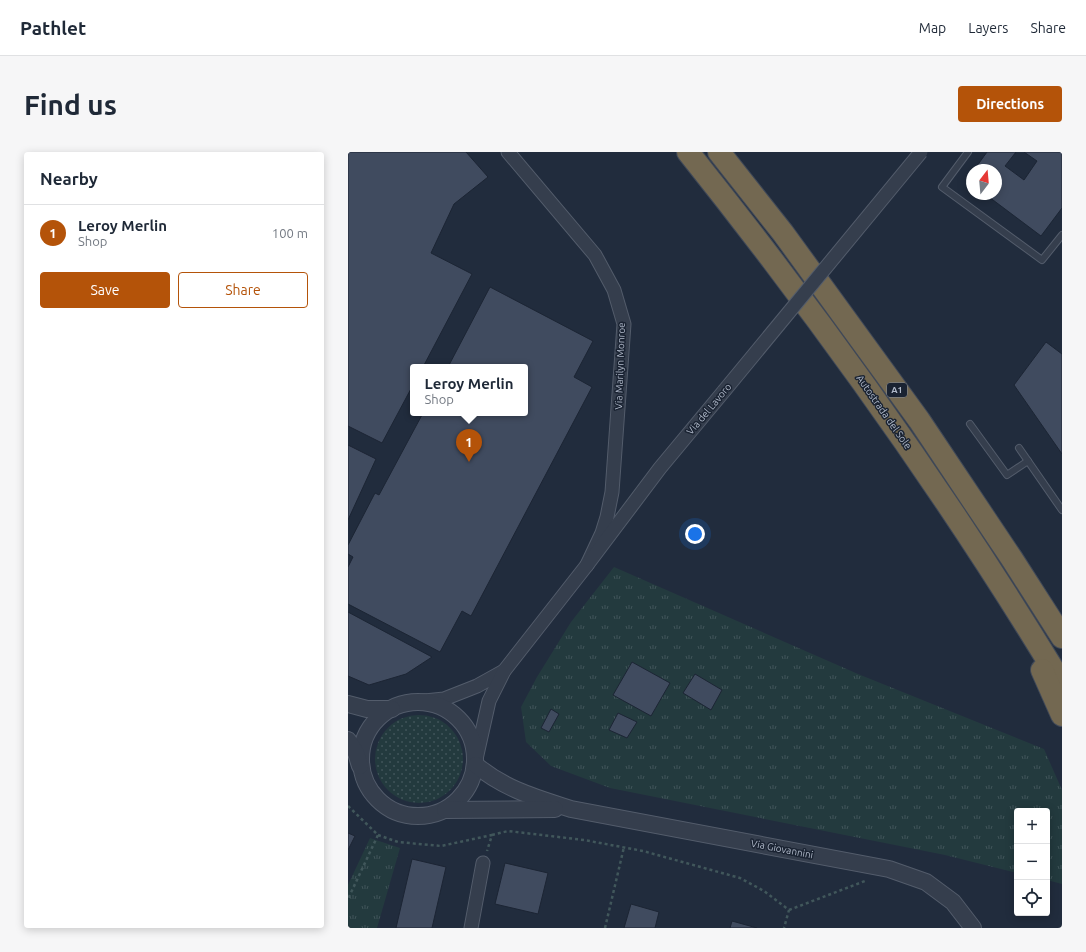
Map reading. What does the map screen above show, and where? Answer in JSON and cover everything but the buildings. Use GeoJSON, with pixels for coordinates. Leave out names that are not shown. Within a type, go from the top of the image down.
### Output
{"type":"FeatureCollection","features":[{"type":"Feature","properties":{"kind":"highway","name":"Autostrada del Sole"},"geometry":{"type":"LineString","coordinates":[[688,152],[745,224],[822,326],[908,446],[1013,604],[1062,684]]}},
{"type":"Feature","properties":{"kind":"highway","name":"A1"},"geometry":{"type":"LineString","coordinates":[[719,152],[783,233],[919,420],[1062,637]]}},
{"type":"Feature","properties":{"kind":"highway"},"geometry":{"type":"LineString","coordinates":[[1013,604],[1062,715]]}},
{"type":"Feature","properties":{"kind":"street","name":"Via Marilyn Monroe"},"geometry":{"type":"LineString","coordinates":[[508,152],[595,255],[614,290],[624,324],[612,492],[602,533],[586,565]]}},
{"type":"Feature","properties":{"kind":"street","name":"Via del Lavoro"},"geometry":{"type":"LineString","coordinates":[[476,762],[489,702],[504,671],[660,468],[921,152]]}},
{"type":"Feature","properties":{"kind":"street","name":"Via del Lavoro"},"geometry":{"type":"LineString","coordinates":[[416,702],[444,699],[477,686],[504,671]]}},
{"type":"Feature","properties":{"kind":"street"},"geometry":{"type":"LineString","coordinates":[[348,740],[356,753],[365,778],[374,795],[389,808],[407,815],[426,816],[445,810],[458,800],[468,787],[476,762],[472,739],[463,723],[449,712],[433,704],[416,702],[403,704],[392,709],[379,718],[369,731],[363,746],[361,762],[365,778]]}},
{"type":"Feature","properties":{"kind":"street"},"geometry":{"type":"LineString","coordinates":[[348,704],[367,709],[392,709]]}},
{"type":"Feature","properties":{"kind":"street","name":"Via Giovannini"},"geometry":{"type":"LineString","coordinates":[[476,762],[487,774],[507,786],[534,798],[571,809],[889,869],[926,882],[953,902],[973,928]]}},
{"type":"Feature","properties":{"kind":"street","name":"Via Giovannini"},"geometry":{"type":"LineString","coordinates":[[445,810],[571,809]]}},
{"type":"Feature","properties":{"kind":"street"},"geometry":{"type":"LineString","coordinates":[[471,928],[483,863]]}},
{"type":"Feature","properties":{"kind":"lane"},"geometry":{"type":"LineString","coordinates":[[968,152],[942,187],[1042,260],[1062,235]]}},
{"type":"Feature","properties":{"kind":"lane"},"geometry":{"type":"LineString","coordinates":[[970,424],[1007,475],[1028,461]]}},
{"type":"Feature","properties":{"kind":"lane"},"geometry":{"type":"LineString","coordinates":[[1019,448],[1062,510]]}},
{"type":"Feature","properties":{"kind":"path"},"geometry":{"type":"LineString","coordinates":[[348,806],[378,835],[398,842],[441,846],[508,831],[584,840],[642,850],[740,878],[764,891],[789,910]]}},
{"type":"Feature","properties":{"kind":"path"},"geometry":{"type":"LineString","coordinates":[[483,863],[492,834]]}},
{"type":"Feature","properties":{"kind":"path"},"geometry":{"type":"LineString","coordinates":[[348,899],[378,835]]}},
{"type":"Feature","properties":{"kind":"path"},"geometry":{"type":"LineString","coordinates":[[605,928],[624,847]]}},
{"type":"Feature","properties":{"kind":"path"},"geometry":{"type":"LineString","coordinates":[[789,910],[867,880]]}},
{"type":"Feature","properties":{"kind":"path"},"geometry":{"type":"LineString","coordinates":[[784,928],[789,910]]}},
{"type":"Feature","properties":{"kind":"green space"},"geometry":{"type":"Polygon","coordinates":[[[614,567],[858,674],[1044,749],[1062,790],[1062,884],[1050,881],[1050,808],[1014,808],[1014,872],[945,855],[610,788],[551,766],[526,742],[521,707],[537,677],[571,622],[614,567]]]}},
{"type":"Feature","properties":{"kind":"green space"},"geometry":{"type":"Polygon","coordinates":[[[419,715],[436,718],[444,722],[456,734],[460,742],[463,759],[460,776],[456,784],[444,796],[436,800],[419,803],[402,800],[394,796],[382,784],[378,776],[375,759],[378,742],[382,734],[394,722],[402,718],[419,715]]]}},
{"type":"Feature","properties":{"kind":"green space"},"geometry":{"type":"Polygon","coordinates":[[[370,838],[400,848],[377,928],[348,928],[348,885],[370,838]]]}},
{"type":"Feature","properties":{"kind":"place","name":"Leroy Merlin"},"geometry":{"type":"Point","coordinates":[469,462]}}]}
